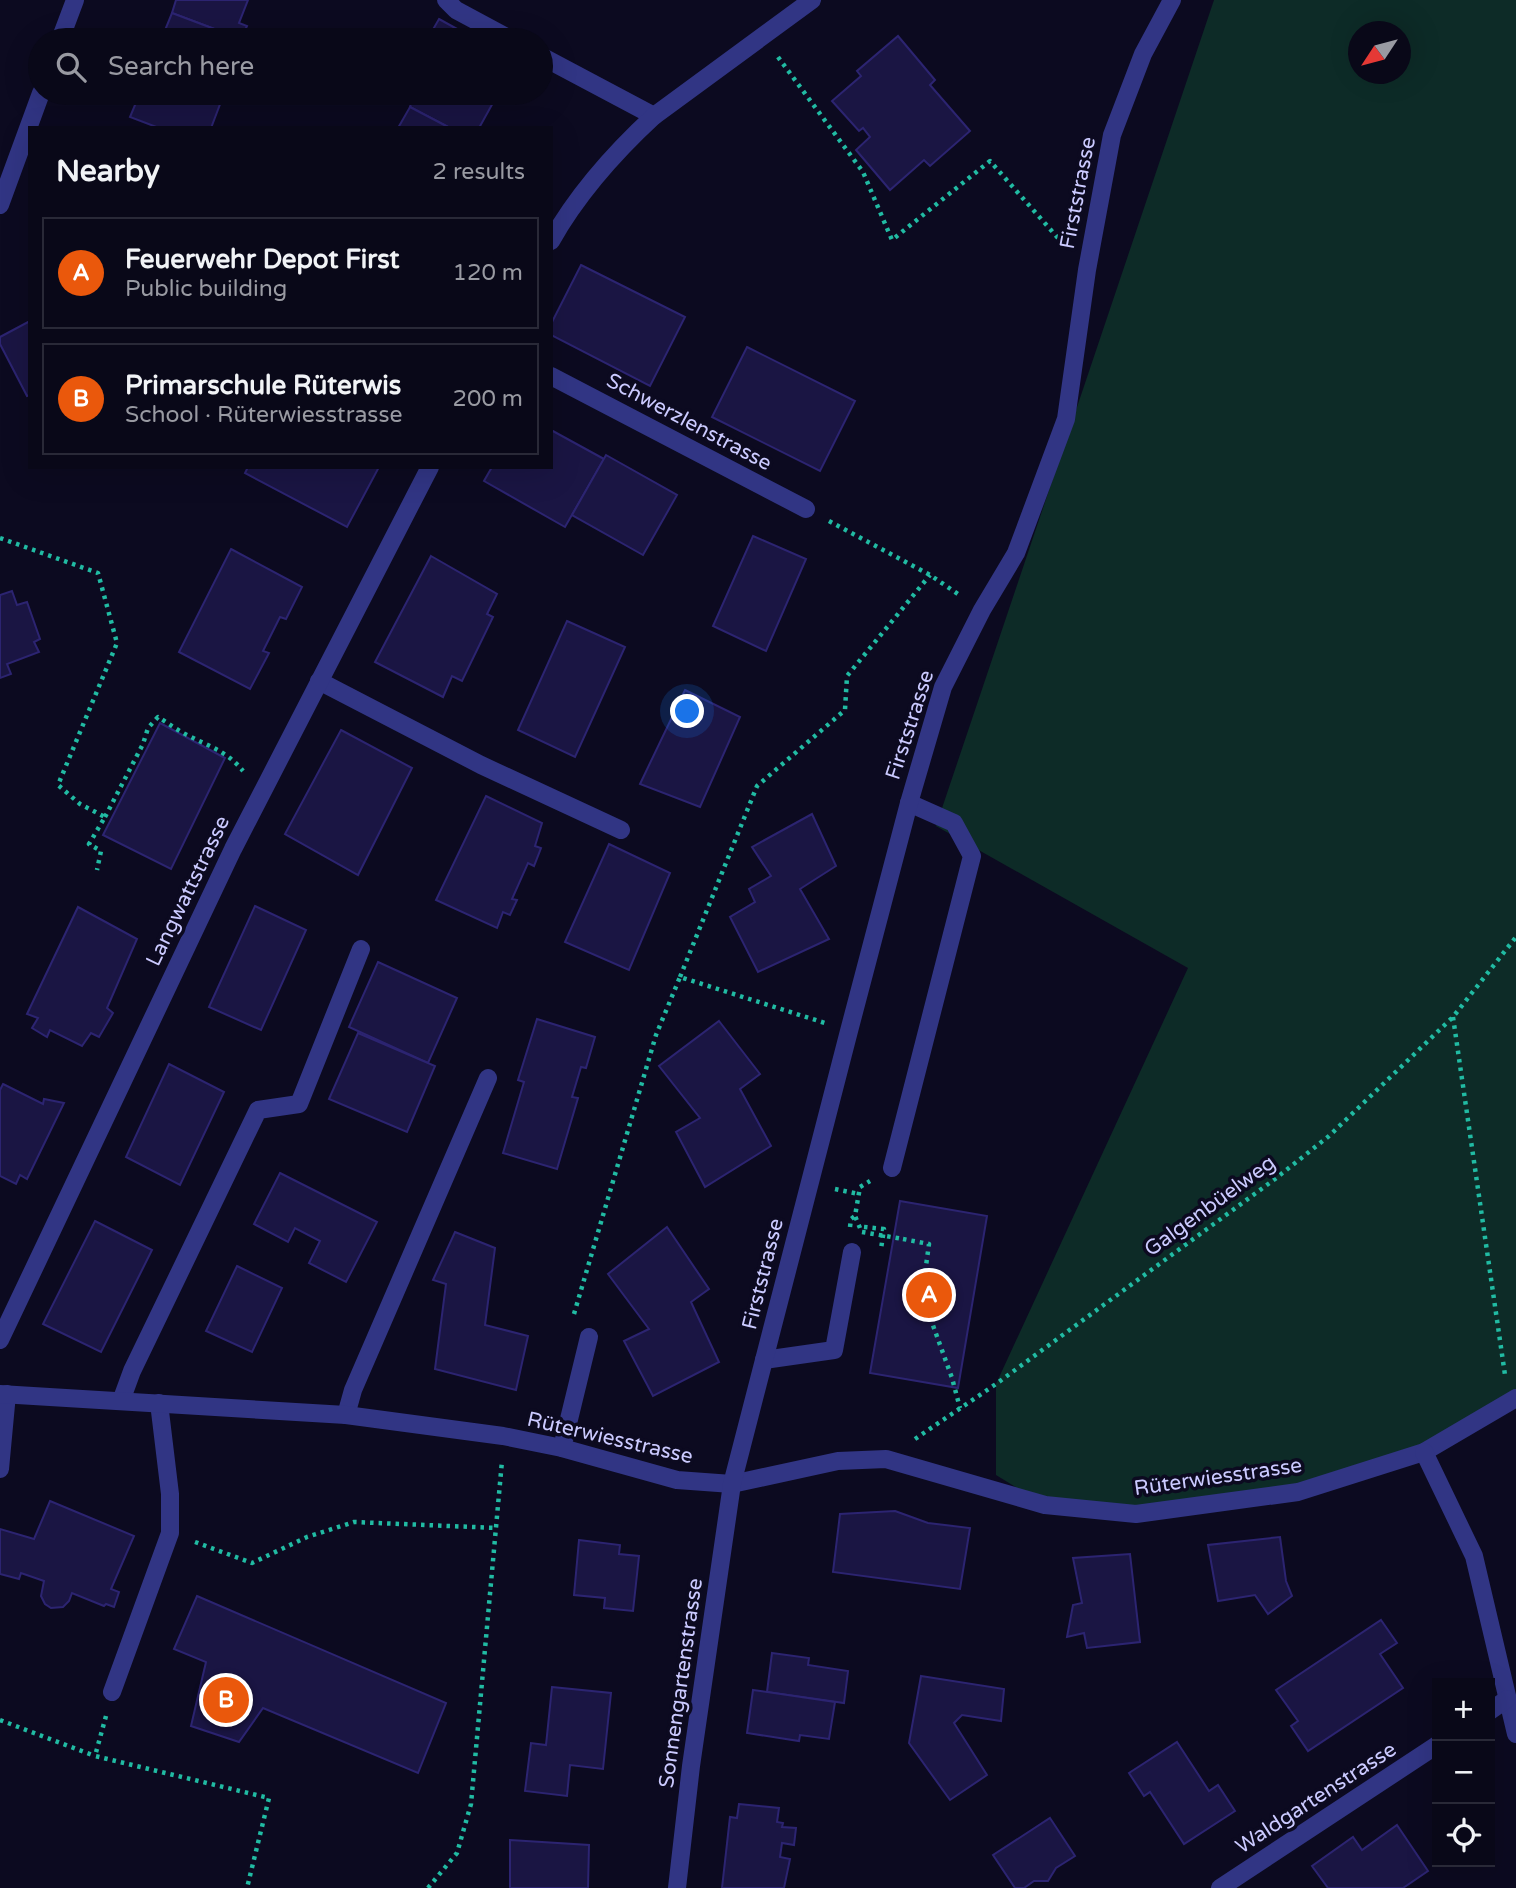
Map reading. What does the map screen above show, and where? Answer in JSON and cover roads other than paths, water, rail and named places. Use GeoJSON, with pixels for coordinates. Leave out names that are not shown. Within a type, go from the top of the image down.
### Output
{"type":"FeatureCollection","features":[{"type":"Feature","properties":{"kind":"street"},"geometry":{"type":"LineString","coordinates":[[64,28],[75,0]]}},
{"type":"Feature","properties":{"kind":"street"},"geometry":{"type":"LineString","coordinates":[[446,0],[456,10],[490,28]]}},
{"type":"Feature","properties":{"kind":"street"},"geometry":{"type":"LineString","coordinates":[[553,238],[590,185],[630,138],[654,116],[812,0]]}},
{"type":"Feature","properties":{"kind":"street","name":"Firststrasse"},"geometry":{"type":"LineString","coordinates":[[732,1484],[909,803],[943,687],[982,610],[1016,552],[1066,419],[1087,270],[1112,135],[1143,54],[1172,0]]}},
{"type":"Feature","properties":{"kind":"street"},"geometry":{"type":"LineString","coordinates":[[553,62],[654,116]]}},
{"type":"Feature","properties":{"kind":"street"},"geometry":{"type":"LineString","coordinates":[[29,126],[37,105]]}},
{"type":"Feature","properties":{"kind":"street"},"geometry":{"type":"LineString","coordinates":[[0,205],[28,129]]}},
{"type":"Feature","properties":{"kind":"street","name":"Schwerzlenstrasse"},"geometry":{"type":"LineString","coordinates":[[553,377],[806,509]]}},
{"type":"Feature","properties":{"kind":"street","name":"Langwattstrasse"},"geometry":{"type":"LineString","coordinates":[[0,1340],[233,849],[429,469]]}},
{"type":"Feature","properties":{"kind":"street"},"geometry":{"type":"LineString","coordinates":[[319,681],[481,765],[621,830]]}},
{"type":"Feature","properties":{"kind":"street"},"geometry":{"type":"LineString","coordinates":[[892,1168],[972,856],[954,823],[909,803]]}},
{"type":"Feature","properties":{"kind":"street"},"geometry":{"type":"LineString","coordinates":[[121,1401],[132,1371],[258,1110],[299,1104],[361,949]]}},
{"type":"Feature","properties":{"kind":"street"},"geometry":{"type":"LineString","coordinates":[[346,1415],[353,1390],[488,1078]]}},
{"type":"Feature","properties":{"kind":"street"},"geometry":{"type":"LineString","coordinates":[[764,1360],[834,1350],[852,1252]]}},
{"type":"Feature","properties":{"kind":"street"},"geometry":{"type":"LineString","coordinates":[[562,1448],[589,1337]]}},
{"type":"Feature","properties":{"kind":"street"},"geometry":{"type":"LineString","coordinates":[[0,1469],[4,1394]]}},
{"type":"Feature","properties":{"kind":"street","name":"Rüterwiesstrasse"},"geometry":{"type":"LineString","coordinates":[[4,1394],[346,1415],[503,1436],[562,1448],[677,1480],[732,1484],[838,1461],[886,1459],[1045,1505],[1136,1514],[1298,1492],[1424,1452],[1512,1401]]}},
{"type":"Feature","properties":{"kind":"street"},"geometry":{"type":"LineString","coordinates":[[112,1692],[170,1533],[170,1494],[159,1404]]}},
{"type":"Feature","properties":{"kind":"street"},"geometry":{"type":"LineString","coordinates":[[1424,1452],[1474,1556],[1516,1734]]}},
{"type":"Feature","properties":{"kind":"street","name":"Sonnengartenstrasse"},"geometry":{"type":"LineString","coordinates":[[677,1888],[691,1766],[732,1484]]}},
{"type":"Feature","properties":{"kind":"street"},"geometry":{"type":"LineString","coordinates":[[1495,1707],[1507,1699]]}},
{"type":"Feature","properties":{"kind":"street","name":"Waldgartenstrasse"},"geometry":{"type":"LineString","coordinates":[[1220,1888],[1432,1748]]}},
{"type":"Feature","properties":{"kind":"place","name":"Feuerwehr Depot First"},"geometry":{"type":"Point","coordinates":[929,1295]}},
{"type":"Feature","properties":{"kind":"place","name":"Primarschule Rüterwis"},"geometry":{"type":"Point","coordinates":[226,1700]}}]}
